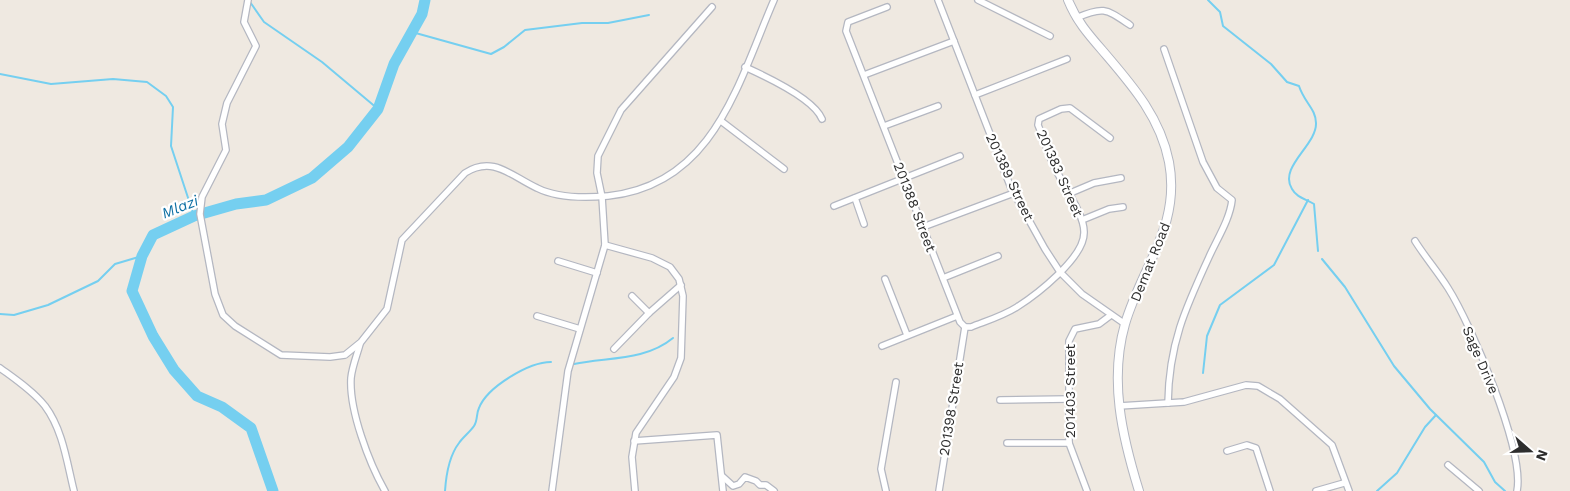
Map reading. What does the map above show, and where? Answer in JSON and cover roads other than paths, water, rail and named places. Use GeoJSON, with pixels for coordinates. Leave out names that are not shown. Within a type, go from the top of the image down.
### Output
{"type":"FeatureCollection","features":[{"type":"Feature","properties":{"kind":"street"},"geometry":{"type":"LineString","coordinates":[[248,0],[244,22],[256,46],[227,103],[222,124],[226,150],[202,197],[200,214],[204,243],[219,306],[223,315],[235,326],[281,355],[343,356],[361,342],[387,309],[402,240],[465,173],[475,166],[490,165],[552,194],[584,197],[632,192],[672,174],[696,155],[721,121],[774,0]]}},
{"type":"Feature","properties":{"kind":"street","name":"201389 Street"},"geometry":{"type":"LineString","coordinates":[[938,0],[1014,194],[1060,272],[1089,300],[1125,324]]}},
{"type":"Feature","properties":{"kind":"street"},"geometry":{"type":"LineString","coordinates":[[978,0],[1050,36]]}},
{"type":"Feature","properties":{"kind":"street","name":"Demat Road"},"geometry":{"type":"LineString","coordinates":[[1068,0],[1076,18],[1147,105],[1164,143],[1169,164],[1171,202],[1164,234],[1125,324],[1118,369],[1119,406],[1124,443],[1138,491]]}},
{"type":"Feature","properties":{"kind":"street"},"geometry":{"type":"LineString","coordinates":[[552,491],[568,371],[605,245],[602,196],[596,165],[600,150],[618,115],[712,7]]}},
{"type":"Feature","properties":{"kind":"street","name":"201388 Street"},"geometry":{"type":"LineString","coordinates":[[887,7],[846,24],[846,31],[957,316],[965,327]]}},
{"type":"Feature","properties":{"kind":"street"},"geometry":{"type":"LineString","coordinates":[[1076,18],[1094,10],[1103,9],[1130,25]]}},
{"type":"Feature","properties":{"kind":"street"},"geometry":{"type":"LineString","coordinates":[[864,75],[954,41]]}},
{"type":"Feature","properties":{"kind":"street"},"geometry":{"type":"LineString","coordinates":[[1164,49],[1203,162],[1217,188],[1232,200],[1226,219],[1178,327],[1169,369],[1168,403]]}},
{"type":"Feature","properties":{"kind":"street"},"geometry":{"type":"LineString","coordinates":[[975,94],[1067,59]]}},
{"type":"Feature","properties":{"kind":"street"},"geometry":{"type":"LineString","coordinates":[[745,67],[777,82],[818,110],[822,118]]}},
{"type":"Feature","properties":{"kind":"street"},"geometry":{"type":"LineString","coordinates":[[884,126],[938,106]]}},
{"type":"Feature","properties":{"kind":"street","name":"201383 Street"},"geometry":{"type":"LineString","coordinates":[[1060,272],[1080,249],[1084,233],[1082,220],[1068,194],[1038,125],[1039,119],[1061,109],[1070,108],[1110,138]]}},
{"type":"Feature","properties":{"kind":"street"},"geometry":{"type":"LineString","coordinates":[[721,121],[784,169]]}},
{"type":"Feature","properties":{"kind":"street"},"geometry":{"type":"LineString","coordinates":[[834,206],[960,156]]}},
{"type":"Feature","properties":{"kind":"street"},"geometry":{"type":"LineString","coordinates":[[1068,194],[1094,183],[1121,178]]}},
{"type":"Feature","properties":{"kind":"street"},"geometry":{"type":"LineString","coordinates":[[923,227],[1014,194]]}},
{"type":"Feature","properties":{"kind":"street"},"geometry":{"type":"LineString","coordinates":[[855,198],[864,224]]}},
{"type":"Feature","properties":{"kind":"street"},"geometry":{"type":"LineString","coordinates":[[1082,220],[1108,209],[1123,207]]}},
{"type":"Feature","properties":{"kind":"street","name":"Sage Drive"},"geometry":{"type":"LineString","coordinates":[[1414,242],[1448,289],[1489,373],[1519,473],[1517,491]]}},
{"type":"Feature","properties":{"kind":"street"},"geometry":{"type":"LineString","coordinates":[[605,245],[663,263],[675,272],[681,285],[682,348],[678,368],[640,424],[634,441],[632,457],[635,491]]}},
{"type":"Feature","properties":{"kind":"street"},"geometry":{"type":"LineString","coordinates":[[943,278],[998,256]]}},
{"type":"Feature","properties":{"kind":"street"},"geometry":{"type":"LineString","coordinates":[[558,261],[597,273]]}},
{"type":"Feature","properties":{"kind":"street"},"geometry":{"type":"LineString","coordinates":[[965,327],[971,327],[1018,307],[1060,272]]}},
{"type":"Feature","properties":{"kind":"street"},"geometry":{"type":"LineString","coordinates":[[885,279],[907,335]]}},
{"type":"Feature","properties":{"kind":"street"},"geometry":{"type":"LineString","coordinates":[[614,349],[649,313],[681,285]]}},
{"type":"Feature","properties":{"kind":"street"},"geometry":{"type":"LineString","coordinates":[[632,296],[649,313]]}},
{"type":"Feature","properties":{"kind":"street","name":"201403 Street"},"geometry":{"type":"LineString","coordinates":[[1087,491],[1069,444],[1070,336],[1075,329],[1099,324],[1111,315]]}},
{"type":"Feature","properties":{"kind":"street"},"geometry":{"type":"LineString","coordinates":[[537,316],[580,329]]}},
{"type":"Feature","properties":{"kind":"street"},"geometry":{"type":"LineString","coordinates":[[882,346],[957,316]]}},
{"type":"Feature","properties":{"kind":"street","name":"201398 Street"},"geometry":{"type":"LineString","coordinates":[[939,491],[965,327]]}},
{"type":"Feature","properties":{"kind":"street"},"geometry":{"type":"LineString","coordinates":[[361,342],[351,375],[351,397],[366,454],[386,491]]}},
{"type":"Feature","properties":{"kind":"street"},"geometry":{"type":"LineString","coordinates":[[0,368],[24,386],[48,411],[59,434],[74,491]]}},
{"type":"Feature","properties":{"kind":"street"},"geometry":{"type":"LineString","coordinates":[[886,491],[882,469],[896,382]]}},
{"type":"Feature","properties":{"kind":"street"},"geometry":{"type":"LineString","coordinates":[[1119,406],[1199,399],[1246,384],[1262,387],[1280,399],[1332,446],[1349,491]]}},
{"type":"Feature","properties":{"kind":"street"},"geometry":{"type":"LineString","coordinates":[[1000,400],[1069,399]]}},
{"type":"Feature","properties":{"kind":"street"},"geometry":{"type":"LineString","coordinates":[[634,441],[717,435],[723,491]]}},
{"type":"Feature","properties":{"kind":"street"},"geometry":{"type":"LineString","coordinates":[[1007,443],[1069,444]]}},
{"type":"Feature","properties":{"kind":"street"},"geometry":{"type":"LineString","coordinates":[[1227,451],[1247,445],[1256,448],[1270,491]]}},
{"type":"Feature","properties":{"kind":"street"},"geometry":{"type":"LineString","coordinates":[[1448,465],[1479,491]]}},
{"type":"Feature","properties":{"kind":"street"},"geometry":{"type":"LineString","coordinates":[[722,476],[733,486],[739,484],[745,477],[766,485],[774,491]]}},
{"type":"Feature","properties":{"kind":"street"},"geometry":{"type":"LineString","coordinates":[[1316,491],[1344,482]]}},
{"type":"Feature","properties":{"kind":"waterway","name":"Mlazi"},"geometry":{"type":"LineString","coordinates":[[273,491],[251,428],[222,407],[197,396],[174,370],[153,336],[132,291],[142,256],[153,235],[194,216],[236,204],[266,200],[312,178],[348,147],[378,109],[394,64],[422,14],[425,0]]}},
{"type":"Feature","properties":{"kind":"waterway"},"geometry":{"type":"LineString","coordinates":[[1208,0],[1220,12],[1223,26],[1271,64],[1287,82],[1299,86],[1314,114],[1315,131],[1294,164],[1290,172],[1289,181],[1296,194],[1314,204],[1318,251]]}},
{"type":"Feature","properties":{"kind":"waterway"},"geometry":{"type":"LineString","coordinates":[[250,2],[264,22],[322,62],[378,109]]}},
{"type":"Feature","properties":{"kind":"waterway"},"geometry":{"type":"LineString","coordinates":[[412,32],[491,54],[504,47],[525,30],[582,23],[608,23],[649,15]]}},
{"type":"Feature","properties":{"kind":"waterway"},"geometry":{"type":"LineString","coordinates":[[0,74],[51,84],[113,79],[147,82],[166,96],[173,107],[171,146],[194,216]]}},
{"type":"Feature","properties":{"kind":"waterway"},"geometry":{"type":"LineString","coordinates":[[1203,373],[1207,336],[1220,305],[1274,265],[1308,200]]}},
{"type":"Feature","properties":{"kind":"waterway"},"geometry":{"type":"LineString","coordinates":[[0,314],[14,315],[48,305],[98,281],[115,264],[142,256]]}},
{"type":"Feature","properties":{"kind":"waterway"},"geometry":{"type":"LineString","coordinates":[[1322,259],[1345,287],[1394,366],[1430,409],[1484,462],[1495,482],[1505,491]]}},
{"type":"Feature","properties":{"kind":"waterway"},"geometry":{"type":"LineString","coordinates":[[574,364],[626,357],[650,351],[673,338]]}},
{"type":"Feature","properties":{"kind":"waterway"},"geometry":{"type":"LineString","coordinates":[[445,491],[450,460],[456,448],[474,426],[483,400],[499,384],[510,377],[532,366],[551,362]]}},
{"type":"Feature","properties":{"kind":"waterway"},"geometry":{"type":"LineString","coordinates":[[1377,491],[1397,473],[1425,427],[1436,415]]}}]}
